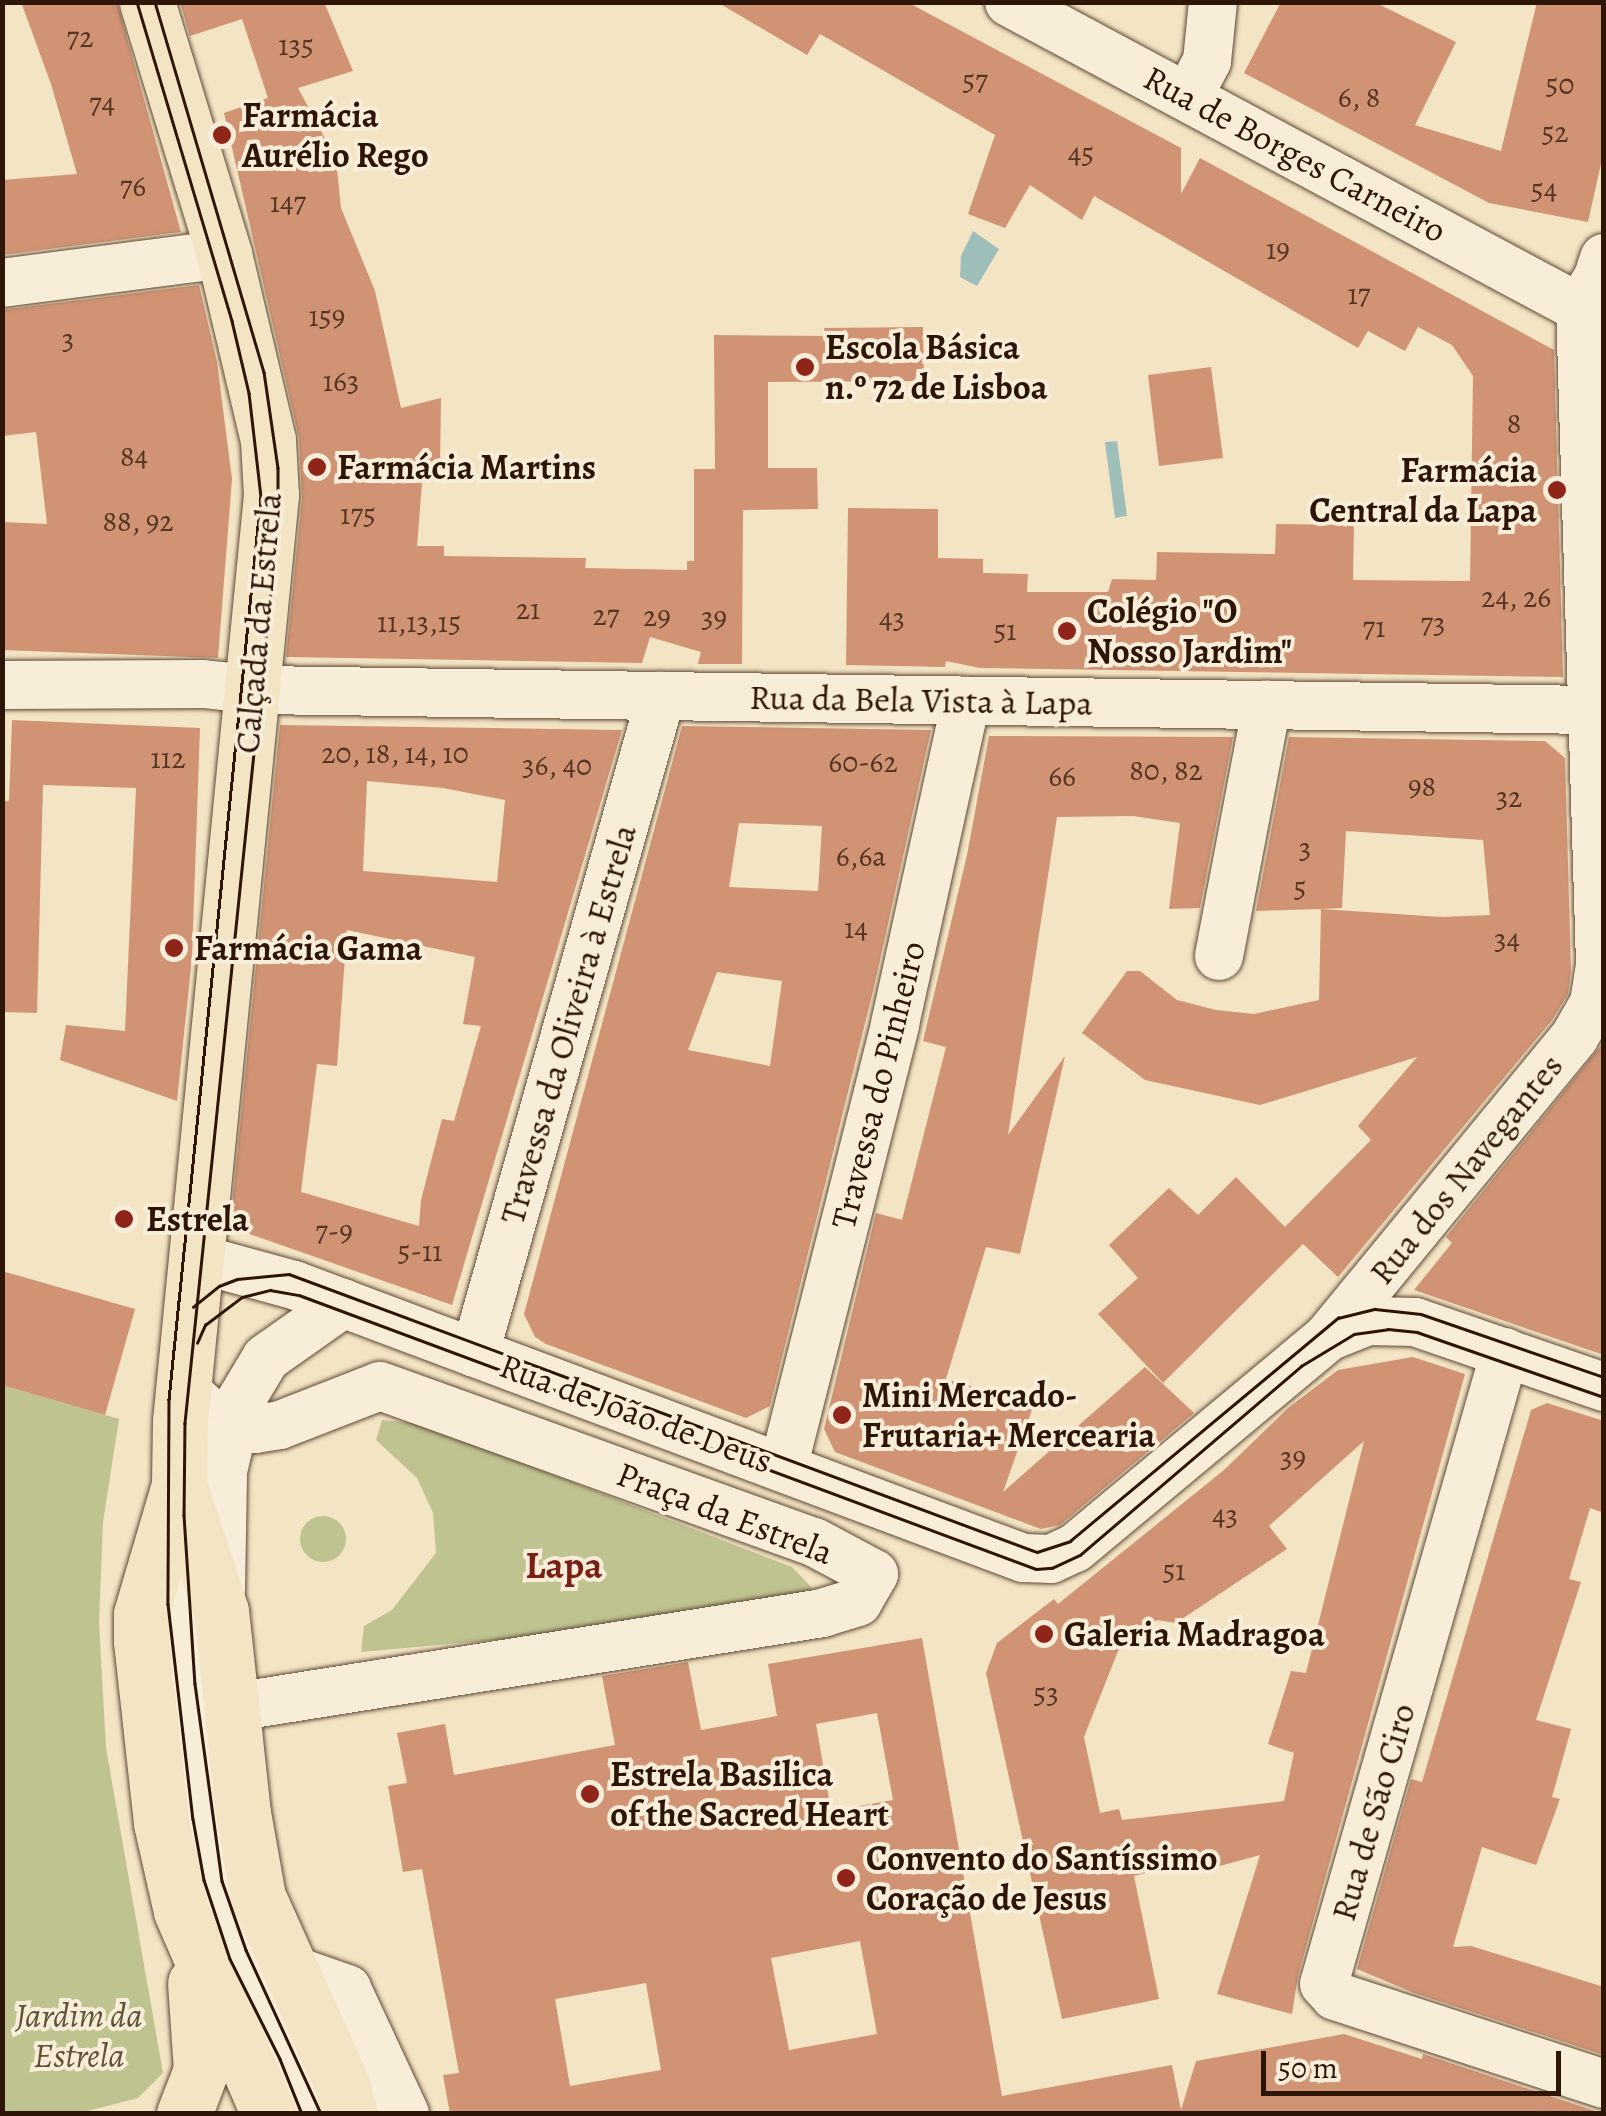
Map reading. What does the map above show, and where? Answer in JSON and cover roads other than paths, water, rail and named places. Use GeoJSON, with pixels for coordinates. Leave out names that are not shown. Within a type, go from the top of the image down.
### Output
{"type":"FeatureCollection","features":[{"type":"Feature","properties":{"kind":"main road","name":"Calçada da Estrela"},"geometry":{"type":"LineString","coordinates":[[147,2],[224,254],[268,440],[268,548],[196,1258]]}},
{"type":"Feature","properties":{"kind":"main road"},"geometry":{"type":"LineString","coordinates":[[184,2114],[201,2070],[202,2035],[161,1822],[140,1614],[179,1486],[183,1388],[196,1258]]}},
{"type":"Feature","properties":{"kind":"main road"},"geometry":{"type":"LineString","coordinates":[[179,1486],[221,1612],[252,1868],[269,1931],[325,2046],[381,2110]]}},
{"type":"Feature","properties":{"kind":"main road"},"geometry":{"type":"LineString","coordinates":[[181,1911],[301,2106]]}},
{"type":"Feature","properties":{"kind":"street","name":"Rua de Borges Carneiro"},"geometry":{"type":"LineString","coordinates":[[1010,2],[1592,313]]}},
{"type":"Feature","properties":{"kind":"street"},"geometry":{"type":"LineString","coordinates":[[1188,97],[1207,61],[1213,2]]}},
{"type":"Feature","properties":{"kind":"street"},"geometry":{"type":"LineString","coordinates":[[2,283],[224,254]]}},
{"type":"Feature","properties":{"kind":"street"},"geometry":{"type":"LineString","coordinates":[[1592,313],[1604,258]]}},
{"type":"Feature","properties":{"kind":"street","name":"Rua dos Navegantes"},"geometry":{"type":"LineString","coordinates":[[1075,1548],[1328,1337],[1575,1036],[1594,1003],[1602,965],[1589,710],[1592,313]]}},
{"type":"Feature","properties":{"kind":"street","name":"Rua da Bela Vista à Lapa"},"geometry":{"type":"LineString","coordinates":[[2,685],[203,684],[253,690],[1589,710]]}},
{"type":"Feature","properties":{"kind":"street","name":"Travessa da Oliveira à Estrela"},"geometry":{"type":"LineString","coordinates":[[475,1352],[661,696]]}},
{"type":"Feature","properties":{"kind":"street","name":"Travessa do Pinheiro"},"geometry":{"type":"LineString","coordinates":[[783,1468],[903,990],[966,701]]}},
{"type":"Feature","properties":{"kind":"street"},"geometry":{"type":"LineString","coordinates":[[1219,956],[1267,705]]}},
{"type":"Feature","properties":{"kind":"street","name":"Rua de João de Deus"},"geometry":{"type":"LineString","coordinates":[[196,1258],[344,1303],[1023,1558],[1050,1559],[1075,1548]]}},
{"type":"Feature","properties":{"kind":"street"},"geometry":{"type":"LineString","coordinates":[[221,1612],[222,1490],[240,1402],[266,1358],[344,1303]]}},
{"type":"Feature","properties":{"kind":"street"},"geometry":{"type":"LineString","coordinates":[[1328,1337],[1368,1321],[1415,1322],[1604,1387]]}},
{"type":"Feature","properties":{"kind":"street","name":"Rua de São Ciro"},"geometry":{"type":"LineString","coordinates":[[1506,1352],[1324,1984],[1335,1996],[1604,2084]]}},
{"type":"Feature","properties":{"kind":"street","name":"Praça da Estrela"},"geometry":{"type":"LineString","coordinates":[[233,1427],[280,1424],[380,1386],[814,1542],[874,1574],[858,1602],[823,1613],[234,1707]]}},
{"type":"Feature","properties":{"kind":"street"},"geometry":{"type":"LineString","coordinates":[[183,1388],[200,1409],[233,1427]]}},
{"type":"Feature","properties":{"kind":"street"},"geometry":{"type":"LineString","coordinates":[[179,1486],[178,1574],[206,1855],[236,1954],[301,2106]]}},
{"type":"Feature","properties":{"kind":"water"},"geometry":{"type":"Polygon","coordinates":[[[973,231],[999,249],[977,286],[960,277],[961,256],[973,231]]]}},
{"type":"Feature","properties":{"kind":"water"},"geometry":{"type":"Polygon","coordinates":[[[1117,441],[1127,516],[1115,518],[1105,442],[1117,441]]]}},
{"type":"Feature","properties":{"kind":"tram line"},"geometry":{"type":"LineString","coordinates":[[137,2],[232,321],[249,393],[261,497],[169,1399],[168,1604],[193,1819],[204,1880],[230,1959],[280,2059],[302,2114]]}},
{"type":"Feature","properties":{"kind":"tram line"},"geometry":{"type":"LineString","coordinates":[[155,2],[264,372],[278,468],[278,520],[185,1423],[184,1515],[195,1684],[222,1881],[246,1950],[321,2114]]}},
{"type":"Feature","properties":{"kind":"tram line"},"geometry":{"type":"LineString","coordinates":[[193,1307],[219,1286],[237,1279],[289,1274],[1037,1552],[1070,1541],[1338,1318],[1375,1309],[1421,1314],[1604,1377]]}},
{"type":"Feature","properties":{"kind":"tram line"},"geometry":{"type":"LineString","coordinates":[[197,1343],[205,1325],[242,1297],[270,1290],[299,1295],[1036,1569],[1052,1568],[1080,1555],[1301,1366],[1354,1334],[1388,1329],[1417,1332],[1604,1397]]}},
{"type":"Feature","properties":{"kind":"place","name":"Farmácia Aurélio Rego"},"geometry":{"type":"Point","coordinates":[222,135]}},
{"type":"Feature","properties":{"kind":"place","name":"Escola Básica n.º 72 de Lisboa"},"geometry":{"type":"Point","coordinates":[805,367]}},
{"type":"Feature","properties":{"kind":"place","name":"Farmácia Martins"},"geometry":{"type":"Point","coordinates":[317,467]}},
{"type":"Feature","properties":{"kind":"place","name":"Farmácia Central da Lapa"},"geometry":{"type":"Point","coordinates":[1557,490]}},
{"type":"Feature","properties":{"kind":"place","name":"Colégio \"O Nosso Jardim\""},"geometry":{"type":"Point","coordinates":[1067,631]}},
{"type":"Feature","properties":{"kind":"place","name":"Farmácia Gama"},"geometry":{"type":"Point","coordinates":[174,948]}},
{"type":"Feature","properties":{"kind":"place","name":"Estrela"},"geometry":{"type":"Point","coordinates":[124,1219]}},
{"type":"Feature","properties":{"kind":"place","name":"Mini Mercado- Frutaria+ Mercearia"},"geometry":{"type":"Point","coordinates":[842,1415]}},
{"type":"Feature","properties":{"kind":"place","name":"Galeria Madragoa"},"geometry":{"type":"Point","coordinates":[1044,1634]}},
{"type":"Feature","properties":{"kind":"place","name":"Estrela Basilica of the Sacred Heart"},"geometry":{"type":"Point","coordinates":[590,1794]}},
{"type":"Feature","properties":{"kind":"place","name":"Convento do Santíssimo Coração de Jesus"},"geometry":{"type":"Point","coordinates":[846,1878]}},
{"type":"Feature","properties":{"kind":"district","name":"Lapa"},"geometry":{"type":"Point","coordinates":[564,1566]}},
{"type":"Feature","properties":{"kind":"park label","name":"Jardim da Estrela"},"geometry":{"type":"Point","coordinates":[79,2035]}}]}
